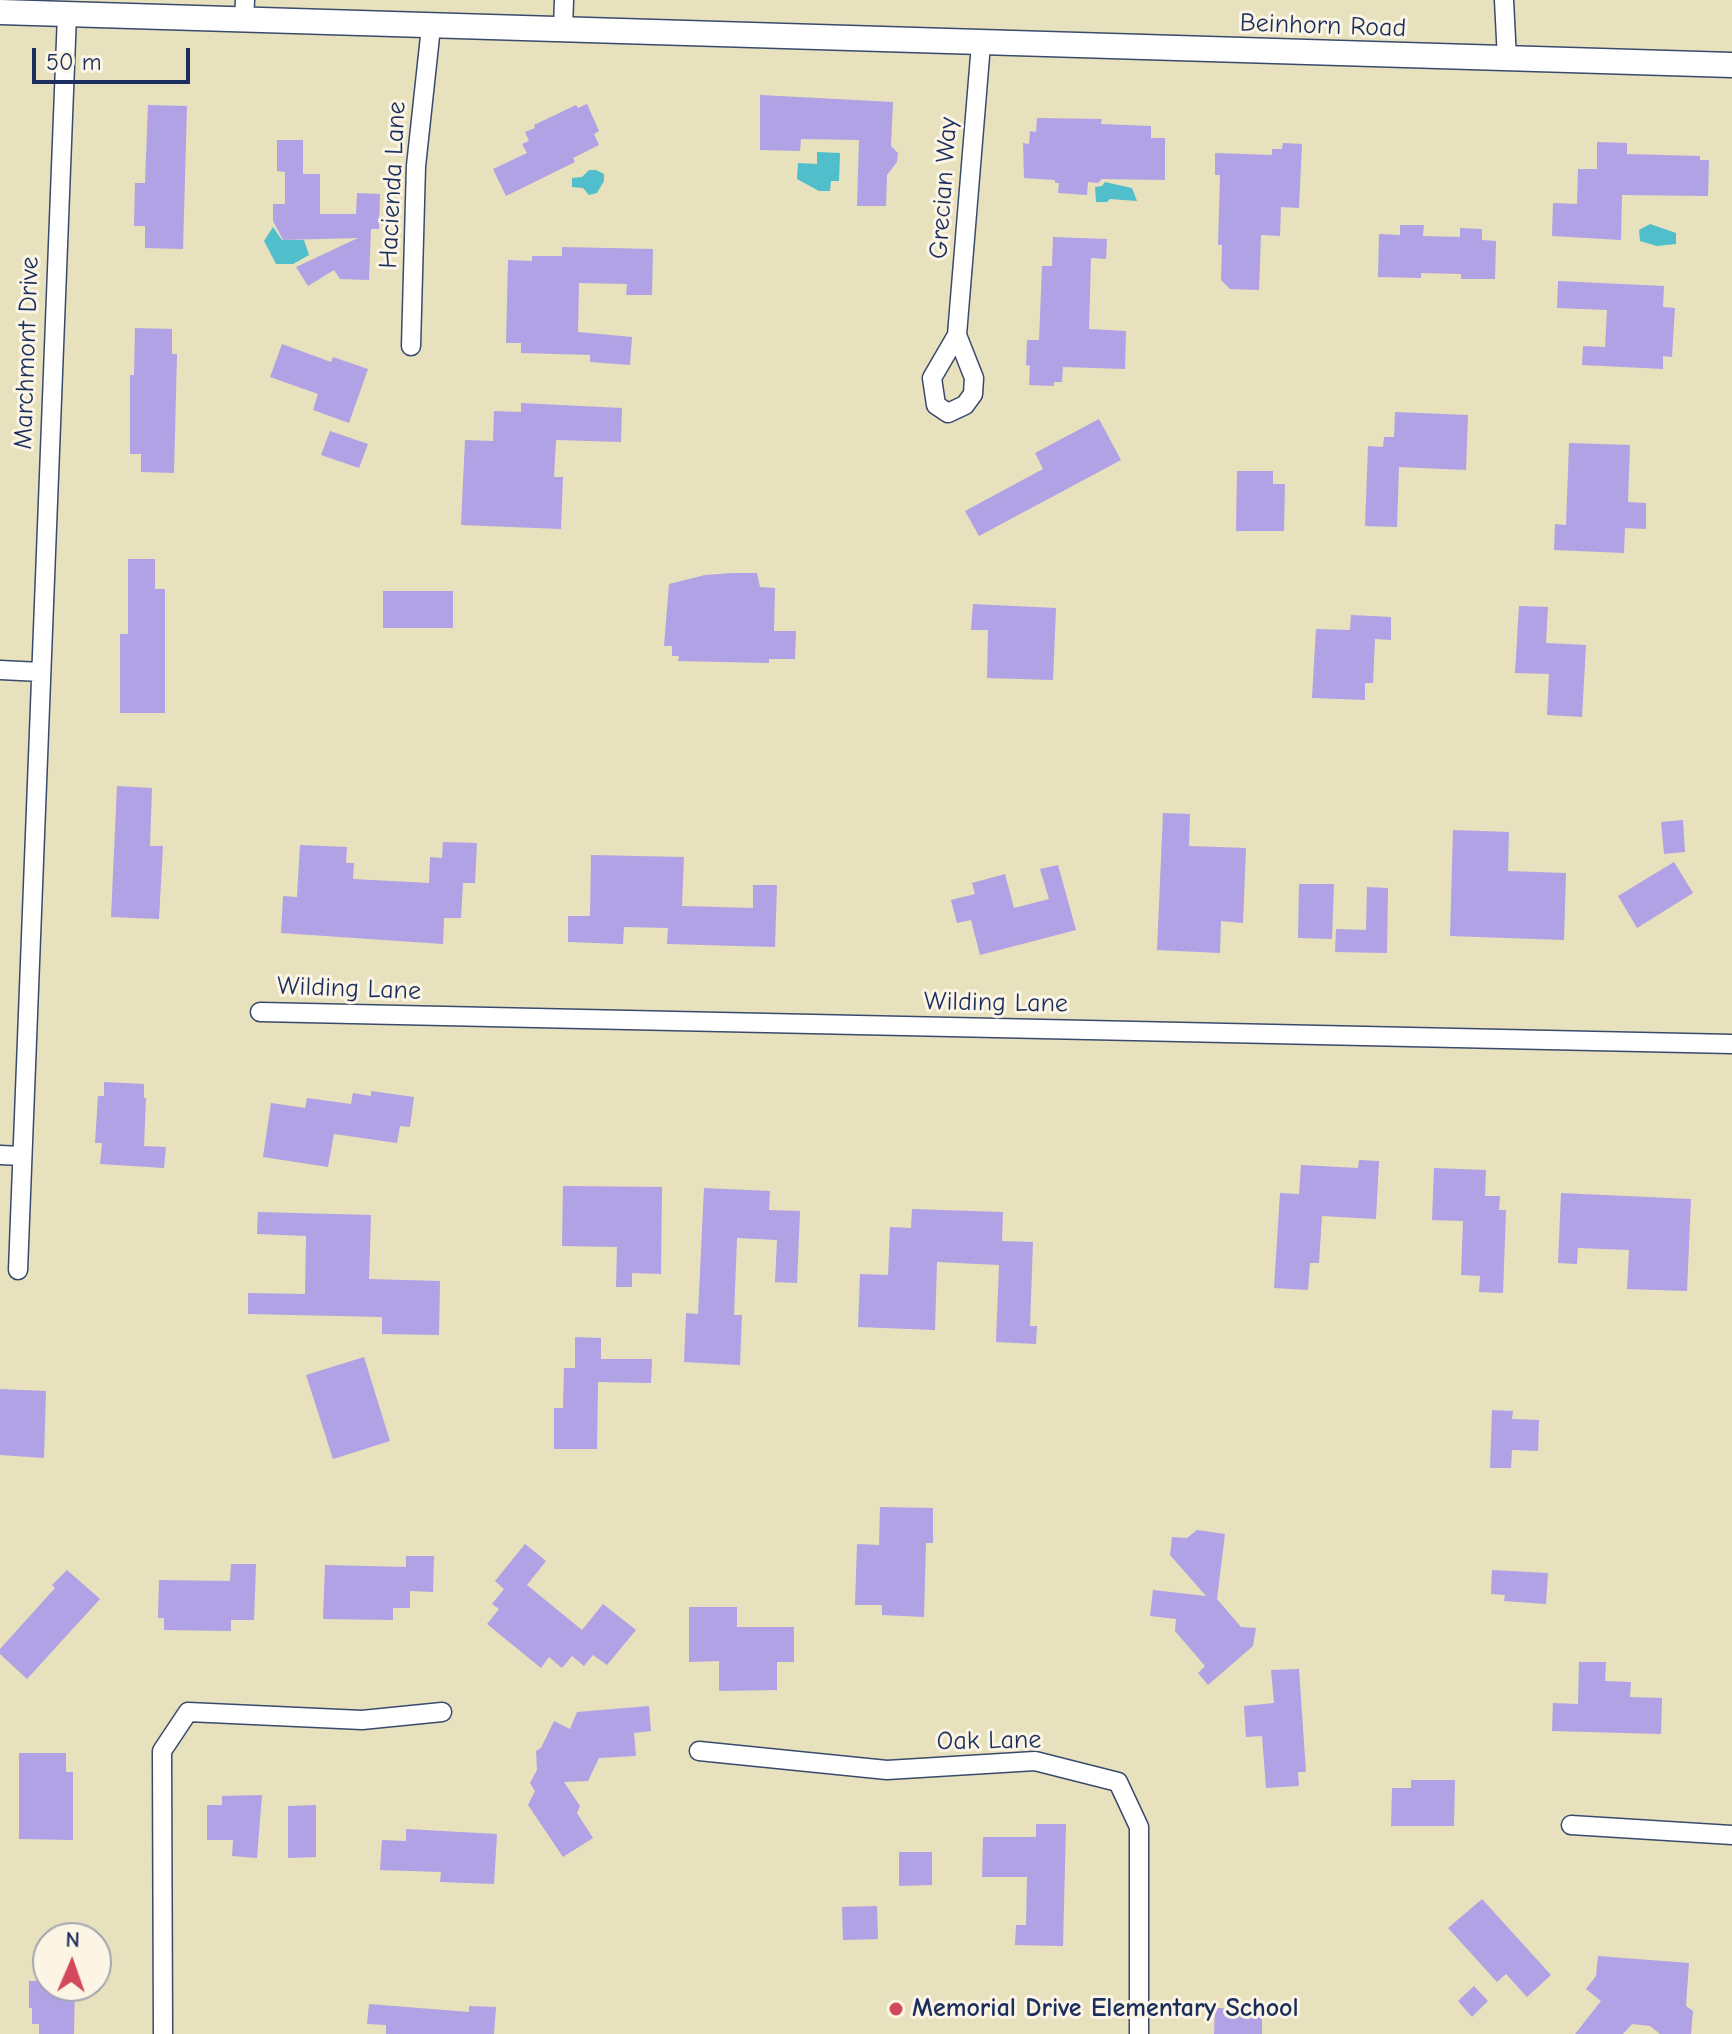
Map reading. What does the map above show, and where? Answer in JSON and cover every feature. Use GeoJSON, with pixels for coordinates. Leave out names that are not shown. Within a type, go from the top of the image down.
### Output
{"type":"FeatureCollection","features":[{"type":"Feature","properties":{"kind":"street"},"geometry":{"type":"LineString","coordinates":[[563,29],[564,0]]}},
{"type":"Feature","properties":{"kind":"street"},"geometry":{"type":"LineString","coordinates":[[1504,0],[1507,59]]}},
{"type":"Feature","properties":{"kind":"street","name":"Beinhorn Road"},"geometry":{"type":"LineString","coordinates":[[0,12],[67,14],[244,10],[431,27],[1732,65]]}},
{"type":"Feature","properties":{"kind":"street","name":"Marchmont Drive"},"geometry":{"type":"LineString","coordinates":[[18,1270],[67,14]]}},
{"type":"Feature","properties":{"kind":"street","name":"Hacienda Lane"},"geometry":{"type":"LineString","coordinates":[[411,346],[416,166],[431,27]]}},
{"type":"Feature","properties":{"kind":"street","name":"Grecian Way"},"geometry":{"type":"LineString","coordinates":[[957,335],[981,44]]}},
{"type":"Feature","properties":{"kind":"street"},"geometry":{"type":"LineString","coordinates":[[0,670],[41,672]]}},
{"type":"Feature","properties":{"kind":"street","name":"Wilding Lane"},"geometry":{"type":"LineString","coordinates":[[260,1012],[1732,1044]]}},
{"type":"Feature","properties":{"kind":"street"},"geometry":{"type":"LineString","coordinates":[[0,1155],[22,1156]]}},
{"type":"Feature","properties":{"kind":"street"},"geometry":{"type":"LineString","coordinates":[[163,2034],[162,1751],[188,1712],[362,1720],[442,1712]]}},
{"type":"Feature","properties":{"kind":"street","name":"Oak Lane"},"geometry":{"type":"LineString","coordinates":[[699,1751],[887,1770],[1035,1761],[1118,1782],[1139,1827],[1139,2034]]}},
{"type":"Feature","properties":{"kind":"street"},"geometry":{"type":"LineString","coordinates":[[1571,1825],[1732,1835]]}},
{"type":"Feature","properties":{"kind":"water"},"geometry":{"type":"Polygon","coordinates":[[[817,152],[840,153],[839,181],[831,181],[830,191],[819,191],[797,179],[798,163],[817,164],[817,152]]]}},
{"type":"Feature","properties":{"kind":"water"},"geometry":{"type":"Polygon","coordinates":[[[589,170],[604,174],[604,181],[597,193],[589,195],[583,188],[572,187],[572,178],[582,177],[589,170]]]}},
{"type":"Feature","properties":{"kind":"water"},"geometry":{"type":"Polygon","coordinates":[[[1105,182],[1132,188],[1137,201],[1110,199],[1096,202],[1095,187],[1105,182]]]}},
{"type":"Feature","properties":{"kind":"water"},"geometry":{"type":"Polygon","coordinates":[[[1650,224],[1676,233],[1676,244],[1657,246],[1640,241],[1639,230],[1650,224]]]}},
{"type":"Feature","properties":{"kind":"water"},"geometry":{"type":"Polygon","coordinates":[[[273,227],[282,240],[304,240],[309,255],[293,264],[276,264],[264,241],[273,227]]]}},
{"type":"Feature","properties":{"kind":"building"},"geometry":{"type":"Polygon","coordinates":[[[760,95],[893,102],[891,146],[898,153],[897,162],[887,175],[886,206],[857,206],[859,140],[801,139],[800,151],[760,150],[760,95]]]}},
{"type":"Feature","properties":{"kind":"building"},"geometry":{"type":"Polygon","coordinates":[[[587,104],[599,131],[594,134],[599,145],[573,158],[575,162],[506,196],[493,169],[527,153],[522,144],[529,141],[525,132],[576,105],[578,108],[587,104]]]}},
{"type":"Feature","properties":{"kind":"building"},"geometry":{"type":"Polygon","coordinates":[[[148,105],[187,106],[183,249],[145,248],[145,226],[134,226],[135,183],[145,183],[148,105]]]}},
{"type":"Feature","properties":{"kind":"building"},"geometry":{"type":"Polygon","coordinates":[[[1037,118],[1102,119],[1101,124],[1151,126],[1151,138],[1165,138],[1165,180],[1102,179],[1098,183],[1088,182],[1087,195],[1058,193],[1059,183],[1055,180],[1024,178],[1023,143],[1029,144],[1030,131],[1036,132],[1037,118]]]}},
{"type":"Feature","properties":{"kind":"building"},"geometry":{"type":"Polygon","coordinates":[[[277,140],[303,140],[303,174],[320,174],[320,214],[356,214],[357,193],[380,194],[379,229],[371,229],[369,280],[340,279],[334,270],[308,286],[296,267],[358,238],[283,240],[273,221],[273,204],[285,204],[285,172],[277,171],[277,140]]]}},
{"type":"Feature","properties":{"kind":"building"},"geometry":{"type":"Polygon","coordinates":[[[1597,142],[1627,143],[1627,154],[1700,156],[1700,160],[1709,160],[1708,196],[1622,195],[1621,240],[1552,236],[1553,203],[1577,204],[1578,169],[1597,169],[1597,142]]]}},
{"type":"Feature","properties":{"kind":"building"},"geometry":{"type":"Polygon","coordinates":[[[1283,143],[1302,144],[1299,208],[1281,207],[1280,236],[1261,235],[1259,290],[1230,289],[1221,280],[1222,245],[1218,245],[1220,175],[1215,175],[1215,153],[1272,155],[1272,149],[1282,149],[1283,143]]]}},
{"type":"Feature","properties":{"kind":"building"},"geometry":{"type":"Polygon","coordinates":[[[1400,225],[1424,225],[1423,236],[1460,237],[1460,228],[1482,229],[1482,240],[1496,241],[1495,279],[1461,279],[1461,274],[1421,273],[1421,278],[1378,277],[1379,234],[1400,235],[1400,225]]]}},
{"type":"Feature","properties":{"kind":"building"},"geometry":{"type":"Polygon","coordinates":[[[1053,237],[1107,239],[1106,259],[1091,258],[1089,329],[1126,331],[1125,369],[1063,367],[1062,382],[1054,382],[1054,386],[1029,385],[1027,340],[1039,340],[1042,266],[1052,266],[1053,237]]]}},
{"type":"Feature","properties":{"kind":"building"},"geometry":{"type":"Polygon","coordinates":[[[562,247],[653,249],[652,295],[626,295],[627,284],[579,283],[578,332],[632,337],[630,365],[590,362],[590,355],[521,353],[521,343],[506,343],[508,260],[532,261],[532,256],[562,256],[562,247]]]}},
{"type":"Feature","properties":{"kind":"building"},"geometry":{"type":"Polygon","coordinates":[[[1558,281],[1664,286],[1663,307],[1675,308],[1672,357],[1663,356],[1663,369],[1582,365],[1583,346],[1605,347],[1607,310],[1557,308],[1558,281]]]}},
{"type":"Feature","properties":{"kind":"building"},"geometry":{"type":"Polygon","coordinates":[[[135,328],[172,329],[172,354],[177,354],[174,473],[141,472],[141,454],[130,454],[130,375],[134,375],[135,328]]]}},
{"type":"Feature","properties":{"kind":"building"},"geometry":{"type":"Polygon","coordinates":[[[282,344],[331,362],[333,357],[368,369],[349,423],[313,410],[318,394],[270,377],[282,344]]]}},
{"type":"Feature","properties":{"kind":"building"},"geometry":{"type":"Polygon","coordinates":[[[521,403],[622,408],[621,442],[556,440],[554,477],[563,477],[561,529],[461,525],[465,440],[493,441],[494,411],[521,412],[521,403]]]}},
{"type":"Feature","properties":{"kind":"building"},"geometry":{"type":"Polygon","coordinates":[[[1395,412],[1468,415],[1466,470],[1399,467],[1397,527],[1365,526],[1368,446],[1383,447],[1384,437],[1394,437],[1395,412]]]}},
{"type":"Feature","properties":{"kind":"building"},"geometry":{"type":"Polygon","coordinates":[[[1099,419],[1121,460],[979,536],[965,511],[1043,469],[1035,453],[1099,419]]]}},
{"type":"Feature","properties":{"kind":"building"},"geometry":{"type":"Polygon","coordinates":[[[330,431],[368,444],[359,468],[321,455],[330,431]]]}},
{"type":"Feature","properties":{"kind":"building"},"geometry":{"type":"Polygon","coordinates":[[[1569,443],[1630,445],[1628,502],[1646,503],[1646,529],[1625,528],[1624,553],[1554,550],[1555,524],[1566,525],[1569,443]]]}},
{"type":"Feature","properties":{"kind":"building"},"geometry":{"type":"Polygon","coordinates":[[[1237,471],[1273,471],[1273,484],[1285,484],[1284,531],[1236,531],[1237,471]]]}},
{"type":"Feature","properties":{"kind":"building"},"geometry":{"type":"Polygon","coordinates":[[[128,559],[155,559],[155,589],[165,589],[165,713],[120,713],[120,634],[128,634],[128,559]]]}},
{"type":"Feature","properties":{"kind":"building"},"geometry":{"type":"Polygon","coordinates":[[[757,573],[760,587],[775,588],[774,631],[796,631],[795,659],[769,659],[769,663],[678,661],[679,656],[672,656],[672,646],[664,646],[669,584],[705,575],[757,573]]]}},
{"type":"Feature","properties":{"kind":"building"},"geometry":{"type":"Polygon","coordinates":[[[383,591],[453,591],[453,628],[383,628],[383,591]]]}},
{"type":"Feature","properties":{"kind":"building"},"geometry":{"type":"Polygon","coordinates":[[[973,604],[1056,608],[1053,680],[987,678],[988,630],[971,630],[973,604]]]}},
{"type":"Feature","properties":{"kind":"building"},"geometry":{"type":"Polygon","coordinates":[[[1519,606],[1548,607],[1546,643],[1586,645],[1582,717],[1547,715],[1549,674],[1515,673],[1519,606]]]}},
{"type":"Feature","properties":{"kind":"building"},"geometry":{"type":"Polygon","coordinates":[[[1351,615],[1391,617],[1391,640],[1375,639],[1373,683],[1365,683],[1365,700],[1312,698],[1316,629],[1350,630],[1351,615]]]}},
{"type":"Feature","properties":{"kind":"building"},"geometry":{"type":"Polygon","coordinates":[[[117,786],[152,788],[150,846],[163,846],[159,919],[111,917],[117,786]]]}},
{"type":"Feature","properties":{"kind":"building"},"geometry":{"type":"Polygon","coordinates":[[[1163,813],[1190,814],[1189,846],[1246,848],[1243,923],[1221,921],[1220,953],[1157,950],[1163,813]]]}},
{"type":"Feature","properties":{"kind":"building"},"geometry":{"type":"Polygon","coordinates":[[[1683,820],[1685,852],[1664,854],[1661,822],[1683,820]]]}},
{"type":"Feature","properties":{"kind":"building"},"geometry":{"type":"Polygon","coordinates":[[[1453,830],[1509,832],[1508,871],[1566,873],[1564,940],[1450,936],[1453,830]]]}},
{"type":"Feature","properties":{"kind":"building"},"geometry":{"type":"Polygon","coordinates":[[[443,842],[477,843],[475,883],[463,883],[461,918],[444,918],[443,944],[281,933],[283,896],[297,897],[300,845],[347,847],[346,863],[354,863],[353,879],[429,883],[430,857],[442,858],[443,842]]]}},
{"type":"Feature","properties":{"kind":"building"},"geometry":{"type":"Polygon","coordinates":[[[591,855],[684,857],[682,906],[753,908],[753,885],[777,885],[775,947],[667,944],[668,928],[624,927],[623,944],[568,942],[568,916],[590,916],[591,855]]]}},
{"type":"Feature","properties":{"kind":"building"},"geometry":{"type":"Polygon","coordinates":[[[1674,862],[1693,893],[1637,928],[1618,896],[1674,862]]]}},
{"type":"Feature","properties":{"kind":"building"},"geometry":{"type":"Polygon","coordinates":[[[1058,865],[1076,930],[980,955],[971,920],[957,923],[951,900],[975,894],[972,883],[1005,874],[1014,908],[1049,899],[1040,869],[1058,865]]]}},
{"type":"Feature","properties":{"kind":"building"},"geometry":{"type":"Polygon","coordinates":[[[1299,884],[1334,884],[1332,939],[1298,938],[1299,884]]]}},
{"type":"Feature","properties":{"kind":"building"},"geometry":{"type":"Polygon","coordinates":[[[1367,887],[1388,888],[1387,953],[1335,952],[1336,929],[1366,930],[1367,887]]]}},
{"type":"Feature","properties":{"kind":"building"},"geometry":{"type":"Polygon","coordinates":[[[104,1082],[144,1084],[144,1146],[166,1147],[164,1168],[100,1164],[102,1143],[95,1143],[98,1096],[104,1096],[104,1082]]]}},
{"type":"Feature","properties":{"kind":"building"},"geometry":{"type":"Polygon","coordinates":[[[371,1091],[414,1097],[410,1127],[400,1126],[397,1143],[334,1134],[328,1167],[263,1157],[271,1103],[305,1108],[307,1098],[351,1104],[353,1093],[371,1096],[371,1091]]]}},
{"type":"Feature","properties":{"kind":"building"},"geometry":{"type":"Polygon","coordinates":[[[1359,1160],[1379,1161],[1376,1219],[1322,1216],[1319,1263],[1310,1263],[1308,1290],[1274,1288],[1280,1193],[1299,1194],[1301,1165],[1358,1168],[1359,1160]]]}},
{"type":"Feature","properties":{"kind":"building"},"geometry":{"type":"Polygon","coordinates":[[[1434,1168],[1486,1170],[1485,1196],[1500,1196],[1499,1210],[1506,1210],[1503,1293],[1479,1292],[1480,1276],[1461,1275],[1463,1221],[1432,1220],[1434,1168]]]}},
{"type":"Feature","properties":{"kind":"building"},"geometry":{"type":"Polygon","coordinates":[[[563,1186],[662,1187],[661,1274],[632,1273],[632,1287],[616,1287],[617,1247],[562,1246],[563,1186]]]}},
{"type":"Feature","properties":{"kind":"building"},"geometry":{"type":"Polygon","coordinates":[[[704,1188],[770,1191],[769,1210],[800,1211],[797,1283],[775,1282],[777,1240],[737,1238],[734,1315],[742,1315],[740,1365],[684,1362],[686,1313],[698,1314],[704,1188]]]}},
{"type":"Feature","properties":{"kind":"building"},"geometry":{"type":"Polygon","coordinates":[[[1561,1193],[1691,1199],[1687,1291],[1627,1289],[1629,1250],[1578,1248],[1577,1264],[1558,1263],[1561,1193]]]}},
{"type":"Feature","properties":{"kind":"building"},"geometry":{"type":"Polygon","coordinates":[[[912,1209],[1003,1212],[1002,1241],[1033,1242],[1030,1326],[1037,1326],[1036,1344],[996,1342],[999,1265],[937,1262],[935,1330],[858,1327],[860,1274],[888,1275],[890,1227],[911,1228],[912,1209]]]}},
{"type":"Feature","properties":{"kind":"building"},"geometry":{"type":"Polygon","coordinates":[[[258,1212],[371,1215],[369,1279],[440,1281],[439,1335],[382,1334],[382,1317],[248,1314],[248,1293],[305,1294],[306,1236],[257,1234],[258,1212]]]}},
{"type":"Feature","properties":{"kind":"building"},"geometry":{"type":"Polygon","coordinates":[[[575,1337],[601,1338],[601,1359],[652,1359],[651,1383],[598,1382],[597,1449],[554,1449],[554,1408],[563,1408],[564,1368],[575,1368],[575,1337]]]}},
{"type":"Feature","properties":{"kind":"building"},"geometry":{"type":"Polygon","coordinates":[[[364,1357],[390,1441],[333,1459],[306,1375],[364,1357]]]}},
{"type":"Feature","properties":{"kind":"building"},"geometry":{"type":"Polygon","coordinates":[[[0,1389],[46,1391],[44,1458],[0,1455],[0,1389]]]}},
{"type":"Feature","properties":{"kind":"building"},"geometry":{"type":"Polygon","coordinates":[[[1492,1410],[1513,1411],[1512,1419],[1539,1420],[1538,1451],[1512,1450],[1511,1468],[1490,1468],[1492,1410]]]}},
{"type":"Feature","properties":{"kind":"building"},"geometry":{"type":"Polygon","coordinates":[[[880,1507],[933,1508],[933,1543],[926,1543],[924,1617],[882,1615],[882,1605],[855,1605],[857,1544],[879,1545],[880,1507]]]}},
{"type":"Feature","properties":{"kind":"building"},"geometry":{"type":"Polygon","coordinates":[[[1197,1530],[1225,1534],[1217,1599],[1241,1627],[1256,1628],[1253,1646],[1208,1685],[1198,1673],[1205,1666],[1175,1631],[1176,1619],[1150,1616],[1153,1590],[1206,1596],[1170,1555],[1172,1537],[1187,1538],[1197,1530]]]}},
{"type":"Feature","properties":{"kind":"building"},"geometry":{"type":"Polygon","coordinates":[[[525,1544],[546,1561],[527,1585],[582,1630],[603,1604],[636,1630],[607,1665],[593,1655],[584,1666],[572,1656],[562,1668],[549,1657],[541,1668],[487,1624],[499,1609],[492,1604],[504,1589],[495,1581],[525,1544]]]}},
{"type":"Feature","properties":{"kind":"building"},"geometry":{"type":"Polygon","coordinates":[[[406,1556],[434,1556],[433,1592],[410,1591],[410,1608],[393,1608],[393,1620],[323,1619],[325,1565],[406,1567],[406,1556]]]}},
{"type":"Feature","properties":{"kind":"building"},"geometry":{"type":"Polygon","coordinates":[[[231,1564],[256,1564],[254,1620],[231,1620],[231,1631],[164,1630],[164,1618],[158,1618],[159,1580],[230,1581],[231,1564]]]}},
{"type":"Feature","properties":{"kind":"building"},"geometry":{"type":"Polygon","coordinates":[[[67,1570],[100,1599],[27,1679],[0,1654],[0,1649],[55,1588],[52,1585],[67,1570]]]}},
{"type":"Feature","properties":{"kind":"building"},"geometry":{"type":"Polygon","coordinates":[[[1492,1570],[1548,1573],[1546,1604],[1504,1601],[1505,1595],[1491,1594],[1492,1570]]]}},
{"type":"Feature","properties":{"kind":"building"},"geometry":{"type":"Polygon","coordinates":[[[689,1607],[737,1607],[737,1627],[794,1627],[794,1662],[777,1662],[777,1690],[719,1691],[719,1661],[689,1662],[689,1607]]]}},
{"type":"Feature","properties":{"kind":"building"},"geometry":{"type":"Polygon","coordinates":[[[1579,1662],[1606,1662],[1605,1681],[1631,1682],[1630,1697],[1662,1698],[1661,1734],[1552,1731],[1553,1703],[1578,1704],[1579,1662]]]}},
{"type":"Feature","properties":{"kind":"building"},"geometry":{"type":"Polygon","coordinates":[[[1299,1669],[1306,1772],[1298,1772],[1299,1786],[1266,1788],[1262,1736],[1246,1737],[1244,1706],[1274,1703],[1271,1670],[1299,1669]]]}},
{"type":"Feature","properties":{"kind":"building"},"geometry":{"type":"Polygon","coordinates":[[[649,1706],[651,1731],[634,1733],[636,1756],[599,1758],[588,1781],[564,1782],[580,1806],[577,1813],[593,1838],[563,1857],[528,1805],[535,1791],[530,1783],[537,1770],[536,1751],[541,1748],[554,1721],[570,1729],[577,1712],[649,1706]]]}},
{"type":"Feature","properties":{"kind":"building"},"geometry":{"type":"Polygon","coordinates":[[[19,1753],[66,1753],[66,1772],[73,1772],[73,1840],[19,1839],[19,1753]]]}},
{"type":"Feature","properties":{"kind":"building"},"geometry":{"type":"Polygon","coordinates":[[[1411,1780],[1455,1780],[1454,1826],[1391,1826],[1392,1788],[1411,1788],[1411,1780]]]}},
{"type":"Feature","properties":{"kind":"building"},"geometry":{"type":"Polygon","coordinates":[[[262,1795],[257,1858],[232,1856],[233,1840],[207,1840],[207,1805],[222,1805],[222,1796],[262,1795]]]}},
{"type":"Feature","properties":{"kind":"building"},"geometry":{"type":"Polygon","coordinates":[[[316,1805],[316,1857],[288,1858],[288,1806],[316,1805]]]}},
{"type":"Feature","properties":{"kind":"building"},"geometry":{"type":"Polygon","coordinates":[[[1036,1824],[1066,1824],[1063,1946],[1015,1945],[1016,1925],[1026,1925],[1027,1877],[982,1877],[983,1837],[1036,1837],[1036,1824]]]}},
{"type":"Feature","properties":{"kind":"building"},"geometry":{"type":"Polygon","coordinates":[[[406,1829],[497,1834],[494,1884],[440,1882],[441,1872],[380,1870],[382,1840],[406,1841],[406,1829]]]}},
{"type":"Feature","properties":{"kind":"building"},"geometry":{"type":"Polygon","coordinates":[[[899,1852],[932,1852],[932,1885],[899,1886],[899,1852]]]}},
{"type":"Feature","properties":{"kind":"building"},"geometry":{"type":"Polygon","coordinates":[[[1482,1899],[1551,1975],[1527,1997],[1506,1974],[1497,1982],[1448,1928],[1482,1899]]]}},
{"type":"Feature","properties":{"kind":"building"},"geometry":{"type":"Polygon","coordinates":[[[877,1906],[878,1939],[843,1940],[842,1907],[877,1906]]]}},
{"type":"Feature","properties":{"kind":"building"},"geometry":{"type":"Polygon","coordinates":[[[1598,1956],[1689,1963],[1686,2006],[1693,2011],[1691,2034],[1660,2034],[1650,2026],[1632,2024],[1623,2034],[1575,2034],[1601,2001],[1586,1989],[1596,1976],[1598,1956]]]}},
{"type":"Feature","properties":{"kind":"building"},"geometry":{"type":"Polygon","coordinates":[[[29,1981],[32,1981],[32,2002],[75,2002],[74,2034],[39,2034],[39,2024],[32,2024],[32,2008],[29,2008],[29,1981]]]}},
{"type":"Feature","properties":{"kind":"building"},"geometry":{"type":"Polygon","coordinates":[[[1474,1986],[1488,2001],[1472,2017],[1458,2001],[1474,1986]]]}},
{"type":"Feature","properties":{"kind":"building"},"geometry":{"type":"Polygon","coordinates":[[[369,2004],[469,2012],[469,2006],[496,2007],[494,2034],[386,2034],[386,2025],[367,2024],[369,2004]]]}},
{"type":"Feature","properties":{"kind":"building"},"geometry":{"type":"Polygon","coordinates":[[[1215,2008],[1262,2009],[1262,2034],[1214,2034],[1215,2008]]]}},
{"type":"Feature","properties":{"kind":"place","name":"Memorial Drive Elementary School"},"geometry":{"type":"Point","coordinates":[896,2009]}}]}
